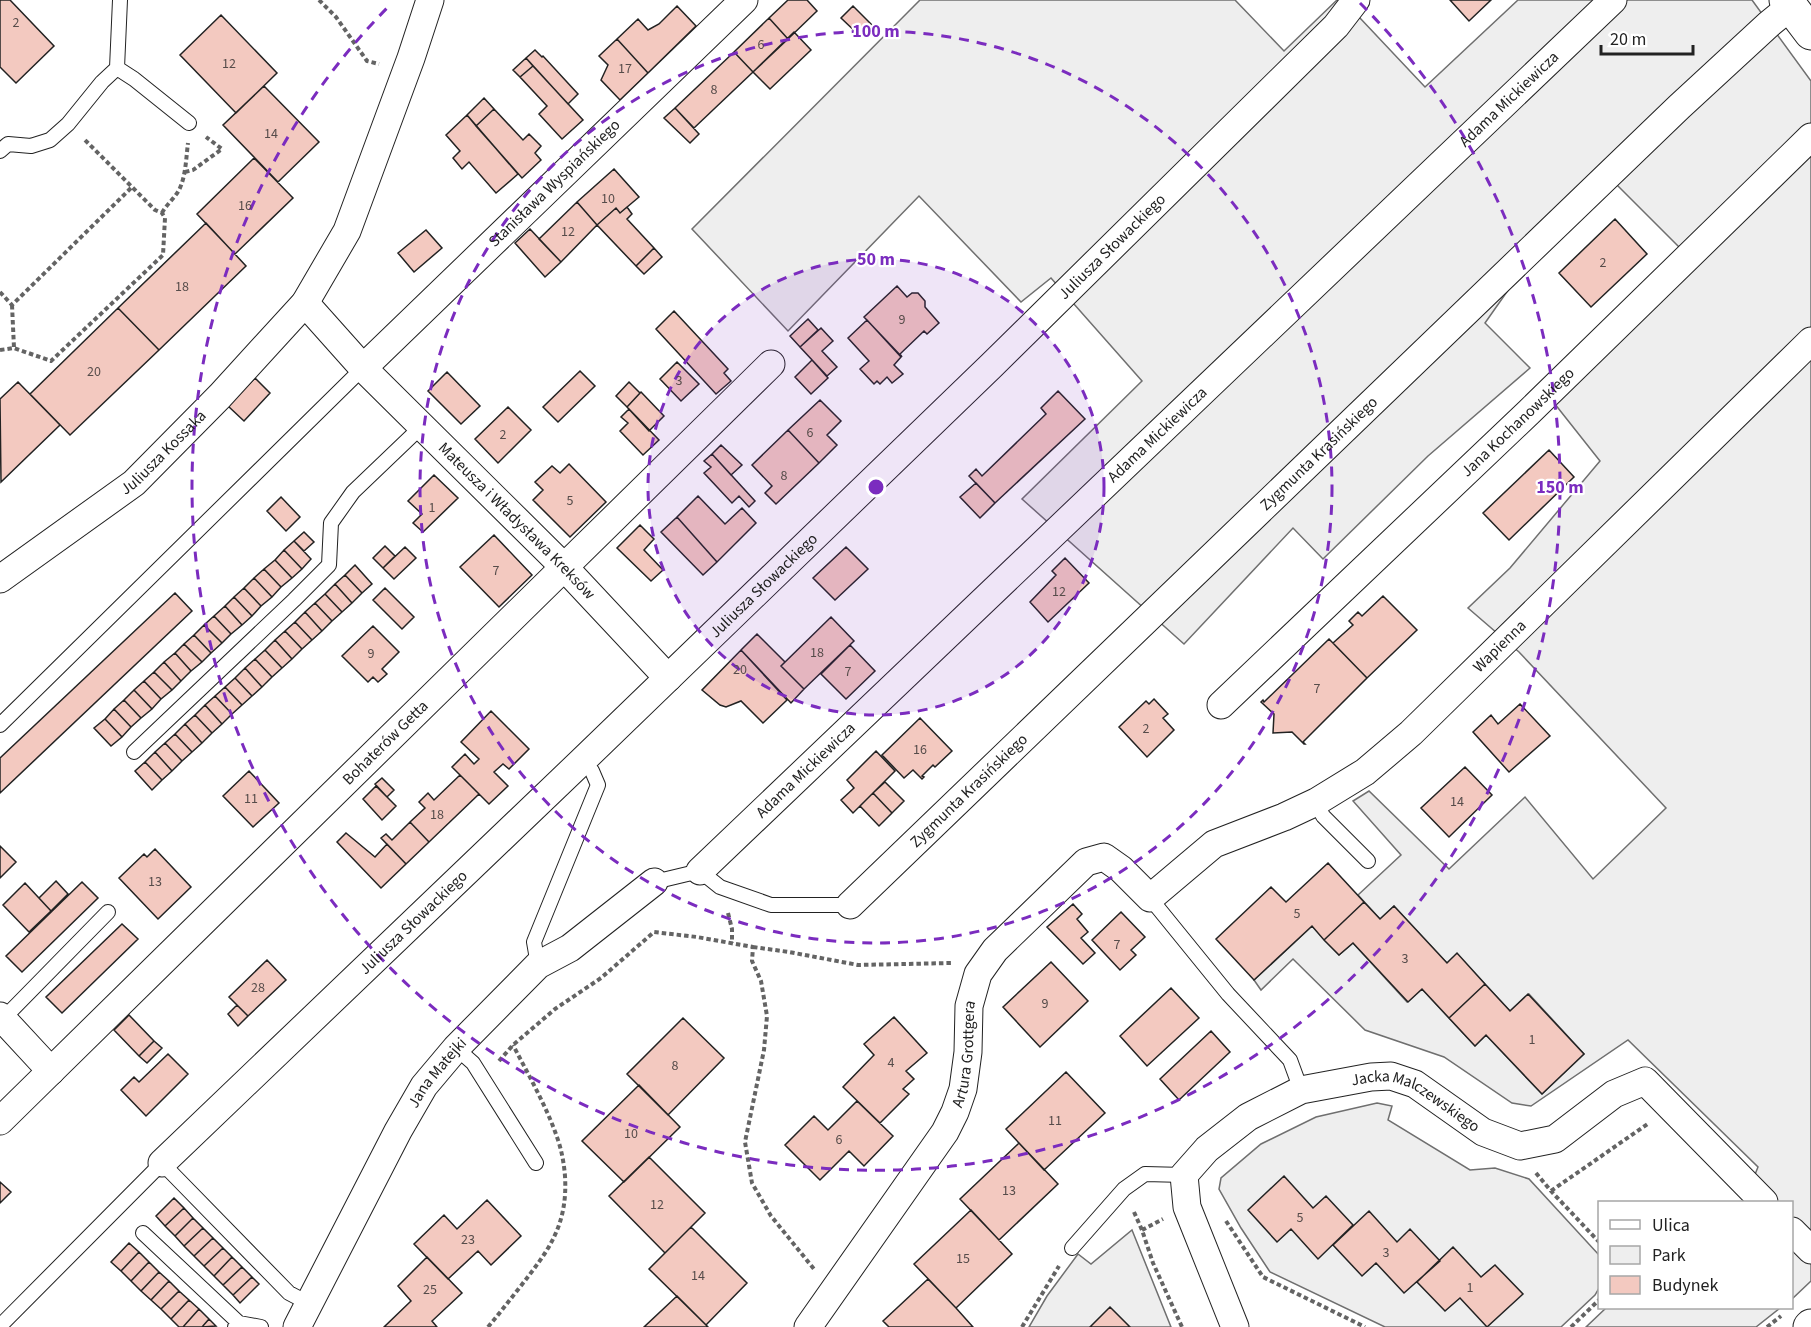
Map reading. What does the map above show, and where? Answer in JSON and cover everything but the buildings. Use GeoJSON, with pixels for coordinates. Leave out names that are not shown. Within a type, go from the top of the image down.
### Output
{"type":"FeatureCollection","features":[{"type":"Feature","properties":{"kind":"street","name":"Juliusza Kossaka"},"geometry":{"type":"LineString","coordinates":[[0,579],[134,483],[220,396],[304,303],[347,231],[430,0]]}},
{"type":"Feature","properties":{"kind":"street","name":"Stanisława Wyspiańskiego"},"geometry":{"type":"LineString","coordinates":[[363,368],[744,0]]}},
{"type":"Feature","properties":{"kind":"street","name":"Juliusza Słowackiego"},"geometry":{"type":"LineString","coordinates":[[162,1163],[1001,357],[1336,26],[1356,0]]}},
{"type":"Feature","properties":{"kind":"street","name":"Adama Mickiewicza"},"geometry":{"type":"LineString","coordinates":[[700,871],[1613,0]]}},
{"type":"Feature","properties":{"kind":"street"},"geometry":{"type":"LineString","coordinates":[[1789,3],[1811,33]]}},
{"type":"Feature","properties":{"kind":"street","name":"Zygmunta Krasińskiego"},"geometry":{"type":"LineString","coordinates":[[850,905],[1678,107],[1789,3]]}},
{"type":"Feature","properties":{"kind":"street","name":"Jana Kochanowskiego"},"geometry":{"type":"LineString","coordinates":[[1221,705],[1529,412],[1811,137]]}},
{"type":"Feature","properties":{"kind":"street"},"geometry":{"type":"LineString","coordinates":[[304,303],[363,368]]}},
{"type":"Feature","properties":{"kind":"street","name":"Wapienna"},"geometry":{"type":"LineString","coordinates":[[1150,898],[1214,844],[1316,802],[1365,772],[1411,733],[1811,341]]}},
{"type":"Feature","properties":{"kind":"street","name":"Bohaterów Getta"},"geometry":{"type":"LineString","coordinates":[[0,1121],[771,364]]}},
{"type":"Feature","properties":{"kind":"street","name":"Mateusza i Władysława Kreksów"},"geometry":{"type":"LineString","coordinates":[[363,368],[564,567],[668,678]]}},
{"type":"Feature","properties":{"kind":"street","name":"Artura Grottgera"},"geometry":{"type":"LineString","coordinates":[[808,1327],[945,1132],[955,1112],[963,1089],[968,1052],[969,1006],[978,974],[995,950],[1086,862],[1104,857],[1121,869],[1150,898]]}},
{"type":"Feature","properties":{"kind":"street","name":"Jana Matejki"},"geometry":{"type":"LineString","coordinates":[[297,1327],[398,1131],[424,1086],[456,1048],[538,965],[570,948],[654,882]]}},
{"type":"Feature","properties":{"kind":"street"},"geometry":{"type":"LineString","coordinates":[[1,1018],[51,1071]]}},
{"type":"Feature","properties":{"kind":"street","name":"Jacka Malczewskiego"},"geometry":{"type":"LineString","coordinates":[[1184,1175],[1207,1149],[1248,1116],[1301,1090],[1371,1077],[1391,1076],[1415,1084],[1484,1132],[1520,1146],[1555,1139],[1614,1094],[1645,1081],[1762,1201]]}},
{"type":"Feature","properties":{"kind":"street"},"geometry":{"type":"LineString","coordinates":[[1184,1175],[1187,1207],[1234,1327]]}},
{"type":"Feature","properties":{"kind":"street"},"geometry":{"type":"LineString","coordinates":[[1793,1233],[1811,1250]]}},
{"type":"Feature","properties":{"kind":"lane"},"geometry":{"type":"LineString","coordinates":[[0,151],[8,144],[31,146],[50,140],[68,124],[102,82],[117,68],[120,0]]}},
{"type":"Feature","properties":{"kind":"lane"},"geometry":{"type":"LineString","coordinates":[[117,68],[134,79],[189,128]]}},
{"type":"Feature","properties":{"kind":"lane"},"geometry":{"type":"LineString","coordinates":[[0,724],[363,368]]}},
{"type":"Feature","properties":{"kind":"lane"},"geometry":{"type":"LineString","coordinates":[[134,752],[328,565],[331,524],[353,492],[422,426]]}},
{"type":"Feature","properties":{"kind":"lane"},"geometry":{"type":"LineString","coordinates":[[538,965],[534,942],[598,785],[592,771],[582,761]]}},
{"type":"Feature","properties":{"kind":"lane"},"geometry":{"type":"LineString","coordinates":[[1316,802],[1323,816],[1368,861]]}},
{"type":"Feature","properties":{"kind":"lane"},"geometry":{"type":"LineString","coordinates":[[654,882],[700,871],[720,887],[771,905],[850,905]]}},
{"type":"Feature","properties":{"kind":"lane"},"geometry":{"type":"LineString","coordinates":[[1150,898],[1228,994],[1290,1060],[1301,1090]]}},
{"type":"Feature","properties":{"kind":"lane"},"geometry":{"type":"LineString","coordinates":[[1,1018],[108,912]]}},
{"type":"Feature","properties":{"kind":"lane"},"geometry":{"type":"LineString","coordinates":[[456,1048],[473,1064],[536,1163]]}},
{"type":"Feature","properties":{"kind":"lane"},"geometry":{"type":"LineString","coordinates":[[0,1326],[162,1163],[290,1293],[310,1304]]}},
{"type":"Feature","properties":{"kind":"lane"},"geometry":{"type":"LineString","coordinates":[[1072,1248],[1124,1189],[1145,1174],[1184,1175]]}},
{"type":"Feature","properties":{"kind":"lane"},"geometry":{"type":"LineString","coordinates":[[143,1233],[237,1325],[261,1327]]}},
{"type":"Feature","properties":{"kind":"path"},"geometry":{"type":"LineString","coordinates":[[320,0],[336,17],[368,61],[382,65]]}},
{"type":"Feature","properties":{"kind":"path"},"geometry":{"type":"LineString","coordinates":[[0,350],[14,348],[51,361],[163,255],[165,218],[162,213],[155,210],[68,124]]}},
{"type":"Feature","properties":{"kind":"path"},"geometry":{"type":"LineString","coordinates":[[162,213],[165,206],[179,191],[185,173],[189,128]]}},
{"type":"Feature","properties":{"kind":"path"},"geometry":{"type":"LineString","coordinates":[[185,173],[194,170],[222,149],[203,135]]}},
{"type":"Feature","properties":{"kind":"path"},"geometry":{"type":"LineString","coordinates":[[12,306],[132,187]]}},
{"type":"Feature","properties":{"kind":"path"},"geometry":{"type":"LineString","coordinates":[[0,292],[12,306],[14,348]]}},
{"type":"Feature","properties":{"kind":"path"},"geometry":{"type":"LineString","coordinates":[[676,934],[858,964],[953,963]]}},
{"type":"Feature","properties":{"kind":"path"},"geometry":{"type":"LineString","coordinates":[[753,947],[752,961],[761,981],[766,1016],[764,1050],[745,1142],[752,1183],[771,1216],[833,1293]]}},
{"type":"Feature","properties":{"kind":"path"},"geometry":{"type":"LineString","coordinates":[[488,1327],[543,1258],[560,1224],[566,1197],[564,1164],[559,1142],[513,1045]]}},
{"type":"Feature","properties":{"kind":"path"},"geometry":{"type":"LineString","coordinates":[[1551,1191],[1649,1123]]}},
{"type":"Feature","properties":{"kind":"path"},"geometry":{"type":"LineString","coordinates":[[1530,1166],[1598,1243]]}},
{"type":"Feature","properties":{"kind":"path"},"geometry":{"type":"LineString","coordinates":[[1124,1189],[1153,1263],[1182,1327]]}},
{"type":"Feature","properties":{"kind":"path"},"geometry":{"type":"LineString","coordinates":[[1224,1218],[1263,1276],[1365,1327]]}},
{"type":"Feature","properties":{"kind":"path"},"geometry":{"type":"LineString","coordinates":[[1022,1327],[1051,1278]]}},
{"type":"Feature","properties":{"kind":"path"},"geometry":{"type":"LineString","coordinates":[[1571,1327],[1598,1300]]}},
{"type":"Feature","properties":{"kind":"green space"},"geometry":{"type":"Polygon","coordinates":[[[920,0],[1235,0],[1284,51],[1337,0],[1343,0],[1425,87],[1518,0],[1752,0],[1811,81],[1811,1281],[1793,1298],[1793,1201],[1744,1201],[1758,1167],[1628,1040],[1531,1106],[1512,1103],[1444,1057],[1365,1030],[1293,959],[1261,990],[1254,980],[1312,926],[1339,955],[1353,943],[1407,1002],[1422,989],[1475,1046],[1486,1035],[1542,1094],[1584,1054],[1529,994],[1510,1011],[1457,954],[1447,963],[1394,906],[1380,919],[1358,895],[1401,855],[1353,801],[1369,791],[1449,869],[1525,797],[1593,879],[1666,808],[1519,652],[1468,608],[1510,568],[1600,461],[1543,389],[1681,249],[1616,184],[1518,276],[1485,323],[1530,368],[1428,456],[1323,559],[1293,528],[1184,644],[1022,499],[1142,381],[1051,278],[1021,302],[919,196],[788,331],[692,229],[920,0]]]}},
{"type":"Feature","properties":{"kind":"green space"},"geometry":{"type":"Polygon","coordinates":[[[1377,1103],[1392,1106],[1388,1120],[1470,1170],[1495,1168],[1529,1179],[1598,1254],[1598,1290],[1595,1295],[1561,1327],[1385,1327],[1270,1272],[1219,1189],[1221,1178],[1261,1144],[1316,1117],[1377,1103]]]}},
{"type":"Feature","properties":{"kind":"green space"},"geometry":{"type":"Polygon","coordinates":[[[1132,1230],[1171,1327],[1029,1327],[1047,1296],[1078,1254],[1091,1264],[1132,1230]]]}},
{"type":"Feature","properties":{"kind":"green space"},"geometry":{"type":"Polygon","coordinates":[[[1605,1309],[1779,1309],[1756,1327],[1586,1327],[1605,1309]]]}}]}
